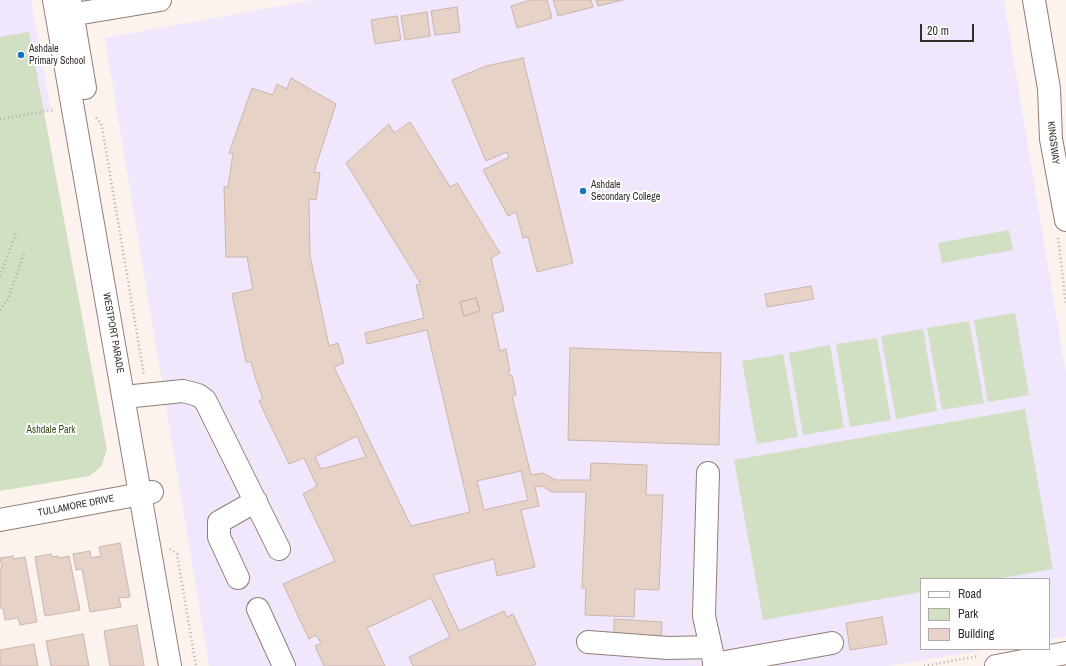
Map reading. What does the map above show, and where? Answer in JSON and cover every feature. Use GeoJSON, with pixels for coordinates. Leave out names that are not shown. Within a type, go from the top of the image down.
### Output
{"type":"FeatureCollection","features":[{"type":"Feature","properties":{"kind":"street"},"geometry":{"type":"LineString","coordinates":[[64,8],[160,0]]}},
{"type":"Feature","properties":{"kind":"street","name":"KINGSWAY"},"geometry":{"type":"LineString","coordinates":[[1034,0],[1049,89],[1051,139],[1066,220]]}},
{"type":"Feature","properties":{"kind":"street","name":"WESTPORT PARADE"},"geometry":{"type":"LineString","coordinates":[[64,8],[135,395],[146,493],[170,666]]}},
{"type":"Feature","properties":{"kind":"street","name":"KINGSWAY"},"geometry":{"type":"LineString","coordinates":[[1049,89],[1066,140]]}},
{"type":"Feature","properties":{"kind":"street"},"geometry":{"type":"LineString","coordinates":[[135,395],[183,391],[198,395],[206,400],[279,549]]}},
{"type":"Feature","properties":{"kind":"street"},"geometry":{"type":"LineString","coordinates":[[708,473],[704,616],[713,659]]}},
{"type":"Feature","properties":{"kind":"street","name":"WESTPORT PARADE"},"geometry":{"type":"LineString","coordinates":[[146,493],[183,666]]}},
{"type":"Feature","properties":{"kind":"street","name":"TULLAMORE DRIVE"},"geometry":{"type":"LineString","coordinates":[[0,520],[146,493]]}},
{"type":"Feature","properties":{"kind":"street"},"geometry":{"type":"LineString","coordinates":[[238,578],[219,537],[219,522],[256,501]]}},
{"type":"Feature","properties":{"kind":"street"},"geometry":{"type":"LineString","coordinates":[[258,609],[284,666]]}},
{"type":"Feature","properties":{"kind":"street"},"geometry":{"type":"LineString","coordinates":[[588,642],[668,648],[713,659],[832,643]]}},
{"type":"Feature","properties":{"kind":"street"},"geometry":{"type":"LineString","coordinates":[[989,661],[1054,659]]}},
{"type":"Feature","properties":{"kind":"path"},"geometry":{"type":"LineString","coordinates":[[0,119],[60,108]]}},
{"type":"Feature","properties":{"kind":"path"},"geometry":{"type":"LineString","coordinates":[[96,117],[102,123],[104,133],[135,395]]}},
{"type":"Feature","properties":{"kind":"path"},"geometry":{"type":"LineString","coordinates":[[0,276],[17,231]]}},
{"type":"Feature","properties":{"kind":"path"},"geometry":{"type":"LineString","coordinates":[[0,310],[8,298],[24,254]]}},
{"type":"Feature","properties":{"kind":"path"},"geometry":{"type":"LineString","coordinates":[[166,545],[177,554],[196,666]]}},
{"type":"Feature","properties":{"kind":"path"},"geometry":{"type":"LineString","coordinates":[[924,666],[989,661]]}},
{"type":"Feature","properties":{"kind":"shaded area","name":"Ashdale Primary School"},"geometry":{"type":"Polygon","coordinates":[[[0,0],[31,0],[51,110],[0,119],[0,0]]]}},
{"type":"Feature","properties":{"kind":"shaded area","name":"Ashdale Secondary College"},"geometry":{"type":"Polygon","coordinates":[[[313,0],[1004,0],[1066,373],[1066,636],[1050,639],[1050,578],[920,578],[920,650],[982,650],[889,666],[209,666],[105,38],[313,0]]]}},
{"type":"Feature","properties":{"kind":"green space","name":"Ashdale Park"},"geometry":{"type":"Polygon","coordinates":[[[29,32],[107,450],[101,467],[89,476],[0,491],[0,37],[29,32]]]}},
{"type":"Feature","properties":{"kind":"green space"},"geometry":{"type":"Polygon","coordinates":[[[1009,230],[1013,250],[942,263],[938,243],[1009,230]]]}},
{"type":"Feature","properties":{"kind":"green space"},"geometry":{"type":"Polygon","coordinates":[[[1015,313],[1029,395],[988,402],[974,320],[1015,313]]]}},
{"type":"Feature","properties":{"kind":"green space"},"geometry":{"type":"Polygon","coordinates":[[[969,321],[984,403],[942,410],[927,328],[969,321]]]}},
{"type":"Feature","properties":{"kind":"green space"},"geometry":{"type":"Polygon","coordinates":[[[923,329],[937,411],[896,419],[881,336],[923,329]]]}},
{"type":"Feature","properties":{"kind":"green space"},"geometry":{"type":"Polygon","coordinates":[[[877,338],[891,420],[850,427],[836,344],[877,338]]]}},
{"type":"Feature","properties":{"kind":"green space"},"geometry":{"type":"Polygon","coordinates":[[[830,345],[844,428],[803,435],[789,353],[830,345]]]}},
{"type":"Feature","properties":{"kind":"green space"},"geometry":{"type":"Polygon","coordinates":[[[783,354],[798,437],[757,444],[742,361],[783,354]]]}},
{"type":"Feature","properties":{"kind":"green space"},"geometry":{"type":"Polygon","coordinates":[[[1025,409],[1053,569],[1002,578],[920,578],[920,592],[763,620],[734,460],[1025,409]]]}},
{"type":"Feature","properties":{"kind":"building"},"geometry":{"type":"Polygon","coordinates":[[[530,0],[547,0],[552,18],[517,28],[511,6],[530,0]]]}},
{"type":"Feature","properties":{"kind":"building"},"geometry":{"type":"Polygon","coordinates":[[[553,0],[591,0],[593,7],[558,16],[553,0]]]}},
{"type":"Feature","properties":{"kind":"building"},"geometry":{"type":"Polygon","coordinates":[[[596,0],[623,0],[598,6],[596,0]]]}},
{"type":"Feature","properties":{"kind":"building"},"geometry":{"type":"Polygon","coordinates":[[[457,7],[460,32],[435,35],[431,11],[457,7]]]}},
{"type":"Feature","properties":{"kind":"building"},"geometry":{"type":"Polygon","coordinates":[[[427,12],[430,36],[405,40],[401,16],[427,12]]]}},
{"type":"Feature","properties":{"kind":"building"},"geometry":{"type":"Polygon","coordinates":[[[397,16],[401,40],[375,44],[371,20],[397,16]]]}},
{"type":"Feature","properties":{"kind":"building"},"geometry":{"type":"Polygon","coordinates":[[[523,58],[573,263],[537,272],[528,237],[523,238],[516,212],[508,216],[483,170],[509,157],[507,152],[486,161],[452,80],[486,66],[523,58]]]}},
{"type":"Feature","properties":{"kind":"building"},"geometry":{"type":"Polygon","coordinates":[[[291,78],[336,104],[314,172],[320,173],[316,200],[309,199],[310,256],[329,346],[338,343],[344,363],[334,367],[411,526],[470,512],[427,330],[367,344],[365,333],[424,318],[416,285],[421,284],[346,163],[389,124],[394,133],[410,122],[450,187],[457,183],[500,253],[491,258],[504,311],[492,314],[500,351],[506,349],[510,371],[508,371],[509,375],[512,375],[516,395],[512,396],[531,475],[543,473],[556,480],[590,480],[591,463],[647,465],[646,495],[663,495],[659,590],[635,589],[634,617],[585,615],[586,588],[582,588],[586,492],[552,492],[542,486],[535,487],[539,506],[521,510],[535,567],[497,576],[494,559],[433,575],[459,631],[504,611],[507,617],[513,614],[536,664],[531,666],[413,666],[409,657],[450,637],[431,598],[367,628],[385,666],[324,666],[315,646],[321,643],[316,635],[309,639],[283,584],[335,561],[303,494],[317,486],[304,458],[289,464],[259,401],[263,399],[251,362],[246,362],[232,294],[253,289],[247,257],[226,257],[224,187],[228,187],[233,154],[229,153],[252,88],[273,95],[277,84],[287,89],[291,78]],[[476,298],[460,302],[464,316],[480,311],[476,298]],[[357,436],[315,457],[321,469],[366,457],[357,436]],[[521,471],[477,481],[484,510],[528,500],[521,471]]]}},
{"type":"Feature","properties":{"kind":"building"},"geometry":{"type":"Polygon","coordinates":[[[811,286],[814,299],[767,307],[765,294],[811,286]]]}},
{"type":"Feature","properties":{"kind":"building"},"geometry":{"type":"Polygon","coordinates":[[[476,298],[480,311],[464,316],[460,302],[476,298]]]}},
{"type":"Feature","properties":{"kind":"building"},"geometry":{"type":"Polygon","coordinates":[[[570,348],[721,353],[719,445],[568,440],[570,348]]]}},
{"type":"Feature","properties":{"kind":"building"},"geometry":{"type":"Polygon","coordinates":[[[120,543],[130,597],[119,598],[121,607],[90,612],[82,569],[76,570],[73,554],[90,551],[91,558],[101,556],[99,547],[120,543]]]}},
{"type":"Feature","properties":{"kind":"building"},"geometry":{"type":"Polygon","coordinates":[[[51,554],[52,557],[58,556],[59,558],[69,556],[80,610],[45,616],[35,557],[51,554]]]}},
{"type":"Feature","properties":{"kind":"building"},"geometry":{"type":"Polygon","coordinates":[[[13,556],[13,559],[25,557],[37,622],[20,625],[18,618],[5,620],[3,608],[0,608],[0,568],[2,567],[0,558],[13,556]]]}},
{"type":"Feature","properties":{"kind":"building"},"geometry":{"type":"Polygon","coordinates":[[[882,617],[887,644],[850,650],[846,623],[882,617]]]}},
{"type":"Feature","properties":{"kind":"building"},"geometry":{"type":"Polygon","coordinates":[[[614,619],[662,622],[661,641],[614,638],[614,619]]]}},
{"type":"Feature","properties":{"kind":"building"},"geometry":{"type":"Polygon","coordinates":[[[137,625],[144,666],[110,666],[104,631],[137,625]]]}},
{"type":"Feature","properties":{"kind":"building"},"geometry":{"type":"Polygon","coordinates":[[[83,634],[89,666],[51,666],[46,641],[83,634]]]}},
{"type":"Feature","properties":{"kind":"building"},"geometry":{"type":"Polygon","coordinates":[[[34,644],[38,666],[0,666],[0,650],[34,644]]]}},
{"type":"Feature","properties":{"kind":"place","name":"Ashdale Primary School"},"geometry":{"type":"Point","coordinates":[21,55]}},
{"type":"Feature","properties":{"kind":"place","name":"Ashdale Secondary College"},"geometry":{"type":"Point","coordinates":[583,191]}}]}
